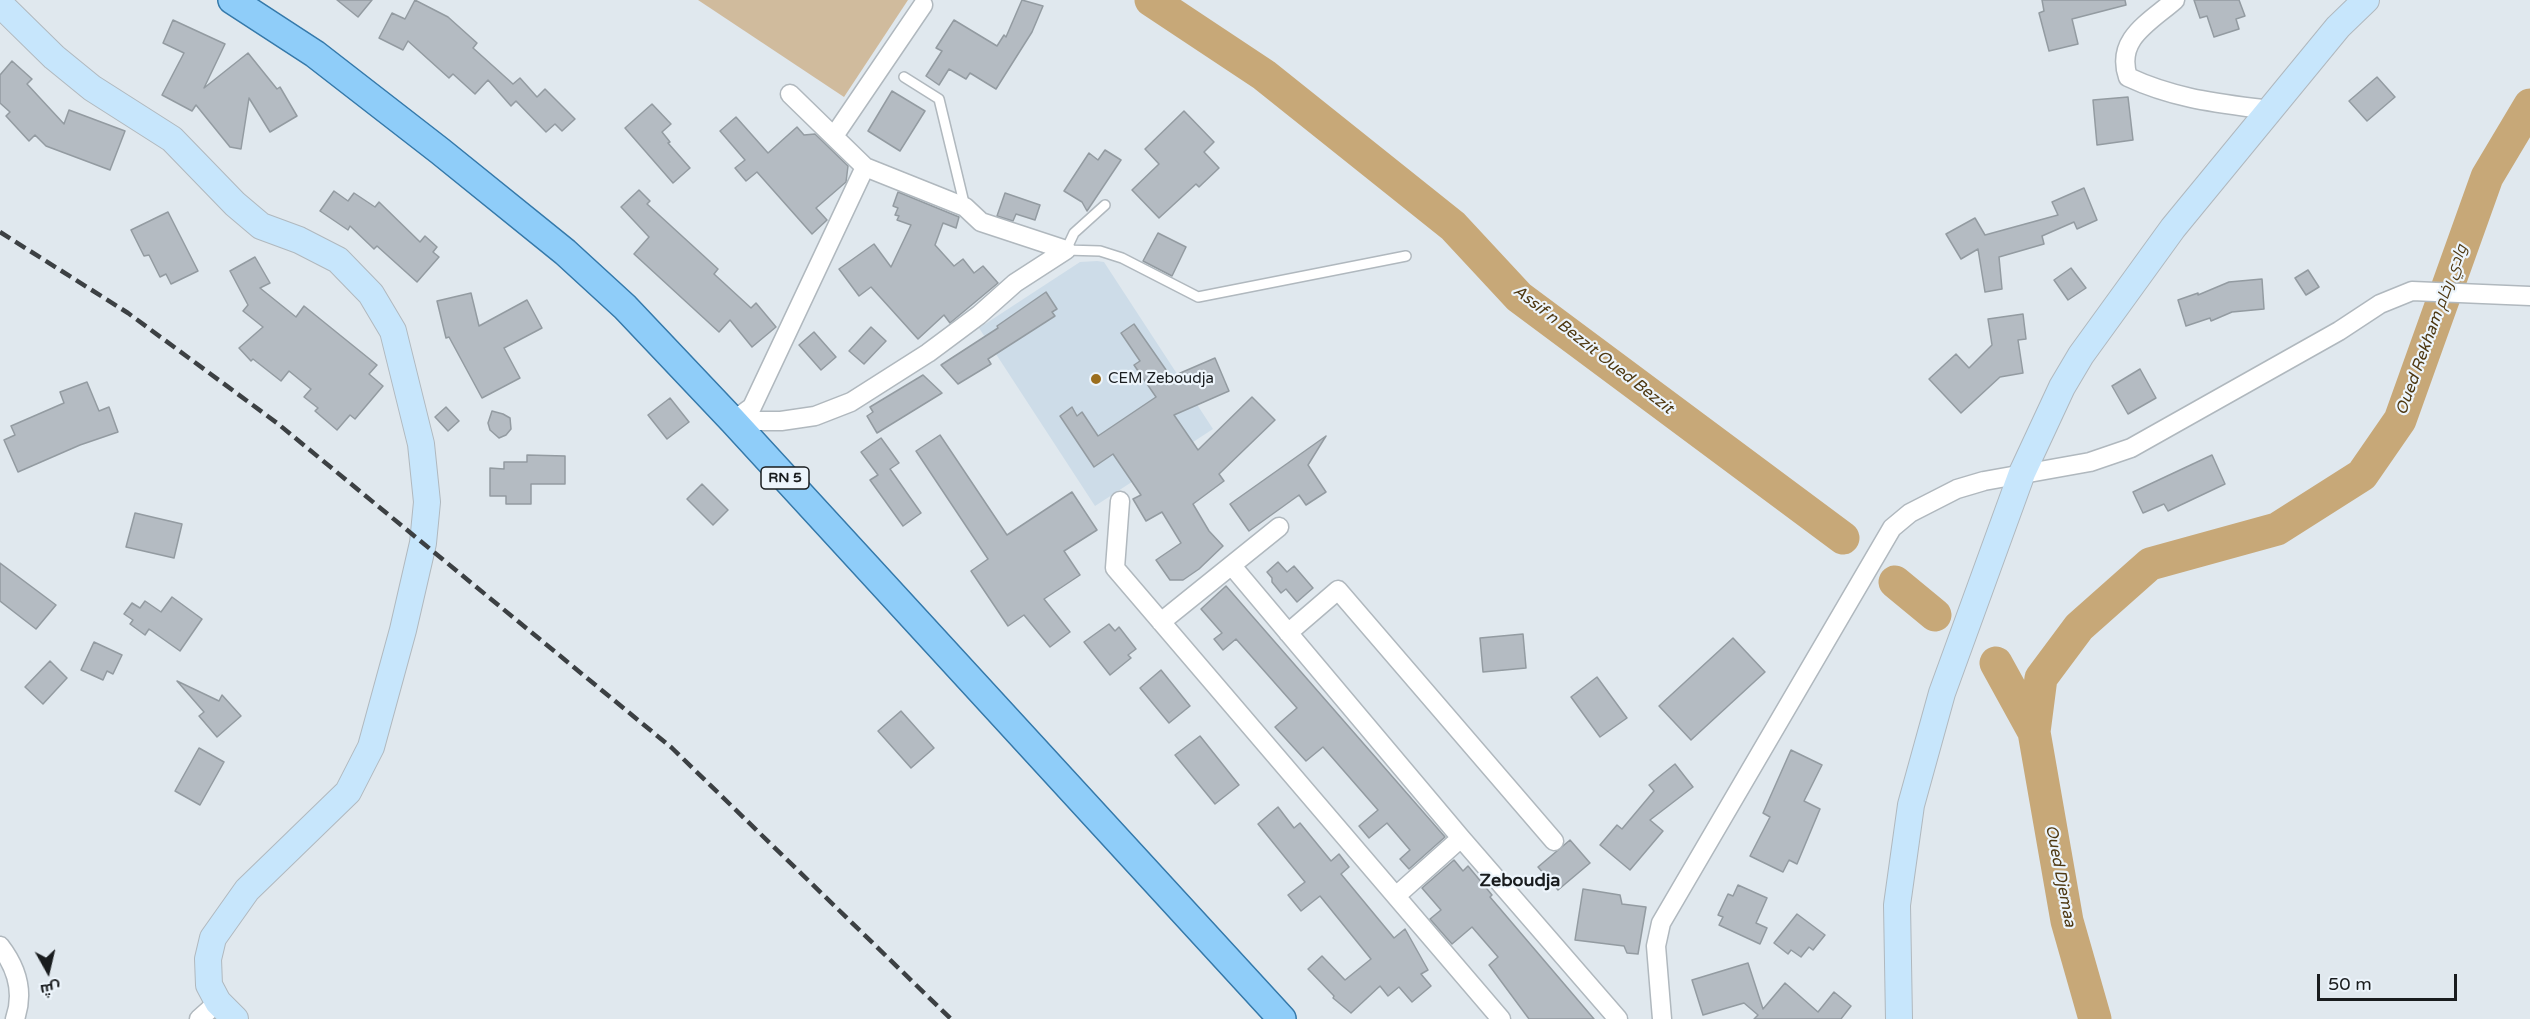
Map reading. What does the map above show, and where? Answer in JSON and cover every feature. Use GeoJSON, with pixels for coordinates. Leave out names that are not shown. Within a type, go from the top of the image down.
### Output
{"type":"FeatureCollection","features":[{"type":"Feature","properties":{"kind":"main road","name":"RN 5"},"geometry":{"type":"LineString","coordinates":[[232,0],[315,54],[565,252],[625,307],[733,421],[1282,1019]]}},
{"type":"Feature","properties":{"kind":"main road"},"geometry":{"type":"LineString","coordinates":[[1899,1019],[1897,905],[1911,805],[1942,693],[2022,473],[2062,387],[2081,355],[2173,228],[2338,27],[2366,0]]}},
{"type":"Feature","properties":{"kind":"main road"},"geometry":{"type":"LineString","coordinates":[[0,4],[54,57],[92,87],[172,139],[235,204],[261,226],[299,240],[338,260],[371,294],[393,331],[421,444],[427,502],[423,543],[403,630],[371,747],[348,792],[247,890],[213,938],[208,959],[209,984],[226,1010]]}},
{"type":"Feature","properties":{"kind":"street"},"geometry":{"type":"LineString","coordinates":[[2175,0],[2139,30],[2128,45],[2123,62],[2128,77],[2159,92],[2270,110]]}},
{"type":"Feature","properties":{"kind":"street"},"geometry":{"type":"LineString","coordinates":[[834,136],[923,5]]}},
{"type":"Feature","properties":{"kind":"street"},"geometry":{"type":"LineString","coordinates":[[790,94],[865,167],[965,207],[981,222],[1066,250]]}},
{"type":"Feature","properties":{"kind":"street"},"geometry":{"type":"LineString","coordinates":[[733,421],[752,407],[865,167]]}},
{"type":"Feature","properties":{"kind":"street"},"geometry":{"type":"LineString","coordinates":[[733,421],[781,421],[815,416],[851,402],[928,353],[980,315],[1015,283],[1066,250]]}},
{"type":"Feature","properties":{"kind":"street"},"geometry":{"type":"LineString","coordinates":[[1662,1019],[1656,946],[1661,923],[1892,528],[1936,498],[1984,481],[2090,462],[2131,448],[2339,331],[2380,304],[2412,291],[2530,296]]}},
{"type":"Feature","properties":{"kind":"street"},"geometry":{"type":"LineString","coordinates":[[1120,501],[1115,568],[1501,1019]]}},
{"type":"Feature","properties":{"kind":"street"},"geometry":{"type":"LineString","coordinates":[[1161,622],[1279,527]]}},
{"type":"Feature","properties":{"kind":"street"},"geometry":{"type":"LineString","coordinates":[[1232,566],[1461,838],[1618,1019]]}},
{"type":"Feature","properties":{"kind":"street"},"geometry":{"type":"LineString","coordinates":[[1288,633],[1338,590],[1554,841]]}},
{"type":"Feature","properties":{"kind":"street"},"geometry":{"type":"LineString","coordinates":[[1396,896],[1461,838]]}},
{"type":"Feature","properties":{"kind":"street"},"geometry":{"type":"LineString","coordinates":[[0,946],[19,982],[21,1002],[15,1019]]}},
{"type":"Feature","properties":{"kind":"street"},"geometry":{"type":"LineString","coordinates":[[199,1019],[226,1010]]}},
{"type":"Feature","properties":{"kind":"lane"},"geometry":{"type":"LineString","coordinates":[[904,78],[939,99],[965,207]]}},
{"type":"Feature","properties":{"kind":"lane"},"geometry":{"type":"LineString","coordinates":[[1105,206],[1074,233],[1066,250],[1100,251],[1122,258],[1198,297],[1406,255]]}},
{"type":"Feature","properties":{"kind":"shaded area"},"geometry":{"type":"Polygon","coordinates":[[[698,0],[908,0],[844,97],[698,0]]]}},
{"type":"Feature","properties":{"kind":"shaded area","name":"CEM Zeboudja"},"geometry":{"type":"Polygon","coordinates":[[[1080,262],[1104,262],[1213,429],[1095,506],[979,328],[1080,262]]]}},
{"type":"Feature","properties":{"kind":"building"},"geometry":{"type":"Polygon","coordinates":[[[337,0],[372,0],[358,17],[337,0]]]}},
{"type":"Feature","properties":{"kind":"building"},"geometry":{"type":"Polygon","coordinates":[[[415,0],[448,17],[477,43],[473,48],[513,84],[520,78],[537,97],[545,89],[575,119],[562,131],[555,124],[546,132],[516,101],[511,106],[488,80],[475,94],[453,74],[449,78],[408,41],[403,50],[379,38],[392,13],[405,19],[415,0]]]}},
{"type":"Feature","properties":{"kind":"building"},"geometry":{"type":"Polygon","coordinates":[[[1022,0],[1043,6],[1032,32],[996,89],[970,73],[966,79],[949,69],[939,85],[926,76],[942,51],[936,48],[954,20],[997,46],[1004,35],[1006,37],[1022,0]]]}},
{"type":"Feature","properties":{"kind":"building"},"geometry":{"type":"Polygon","coordinates":[[[2042,0],[2125,0],[2126,5],[2072,19],[2078,44],[2049,51],[2039,13],[2044,11],[2042,0]]]}},
{"type":"Feature","properties":{"kind":"building"},"geometry":{"type":"Polygon","coordinates":[[[2194,0],[2239,0],[2245,16],[2236,19],[2239,29],[2214,37],[2207,16],[2200,18],[2194,0]]]}},
{"type":"Feature","properties":{"kind":"building"},"geometry":{"type":"Polygon","coordinates":[[[173,20],[225,44],[204,88],[248,53],[277,89],[280,87],[297,116],[270,132],[249,98],[241,149],[230,147],[196,105],[192,111],[162,95],[184,53],[163,43],[173,20]]]}},
{"type":"Feature","properties":{"kind":"building"},"geometry":{"type":"Polygon","coordinates":[[[12,61],[32,79],[27,84],[64,124],[69,110],[125,131],[110,170],[46,146],[35,135],[29,141],[6,116],[10,112],[0,103],[0,75],[12,61]]]}},
{"type":"Feature","properties":{"kind":"building"},"geometry":{"type":"Polygon","coordinates":[[[2377,77],[2395,97],[2367,121],[2349,101],[2377,77]]]}},
{"type":"Feature","properties":{"kind":"building"},"geometry":{"type":"Polygon","coordinates":[[[892,91],[925,111],[900,151],[868,131],[892,91]]]}},
{"type":"Feature","properties":{"kind":"building"},"geometry":{"type":"Polygon","coordinates":[[[2128,97],[2133,140],[2097,145],[2093,100],[2128,97]]]}},
{"type":"Feature","properties":{"kind":"building"},"geometry":{"type":"Polygon","coordinates":[[[652,104],[671,124],[662,132],[670,142],[668,143],[690,168],[673,183],[625,128],[652,104]]]}},
{"type":"Feature","properties":{"kind":"building"},"geometry":{"type":"Polygon","coordinates":[[[1184,111],[1214,142],[1204,152],[1219,168],[1199,187],[1196,184],[1159,218],[1132,190],[1159,164],[1145,149],[1184,111]]]}},
{"type":"Feature","properties":{"kind":"building"},"geometry":{"type":"Polygon","coordinates":[[[736,117],[768,153],[797,127],[804,135],[815,134],[848,166],[846,182],[816,208],[827,220],[812,234],[757,172],[746,181],[735,168],[745,160],[720,131],[736,117]]]}},
{"type":"Feature","properties":{"kind":"building"},"geometry":{"type":"Polygon","coordinates":[[[1105,150],[1121,160],[1087,211],[1082,202],[1064,191],[1089,153],[1098,160],[1105,150]]]}},
{"type":"Feature","properties":{"kind":"building"},"geometry":{"type":"Polygon","coordinates":[[[2084,188],[2097,220],[2077,229],[2074,222],[2042,236],[2044,244],[1999,257],[2002,289],[1985,292],[1978,249],[1961,259],[1946,234],[1975,218],[1985,235],[2058,215],[2052,202],[2084,188]]]}},
{"type":"Feature","properties":{"kind":"building"},"geometry":{"type":"Polygon","coordinates":[[[639,190],[650,201],[647,204],[718,269],[714,274],[751,308],[756,303],[776,327],[752,347],[730,320],[719,332],[634,254],[649,237],[621,207],[639,190]]]}},
{"type":"Feature","properties":{"kind":"building"},"geometry":{"type":"Polygon","coordinates":[[[334,191],[348,201],[354,193],[375,207],[379,202],[420,242],[425,236],[437,247],[433,252],[439,257],[417,282],[377,246],[374,249],[350,226],[348,230],[320,211],[334,191]]]}},
{"type":"Feature","properties":{"kind":"building"},"geometry":{"type":"Polygon","coordinates":[[[898,192],[959,217],[956,228],[943,223],[935,245],[954,266],[963,259],[974,273],[983,266],[998,283],[950,323],[944,315],[918,339],[871,287],[859,296],[839,269],[874,244],[891,267],[911,225],[897,220],[899,216],[895,215],[898,208],[893,206],[898,192]]]}},
{"type":"Feature","properties":{"kind":"building"},"geometry":{"type":"Polygon","coordinates":[[[1005,193],[1040,205],[1035,220],[1016,214],[1013,221],[997,216],[1005,193]]]}},
{"type":"Feature","properties":{"kind":"building"},"geometry":{"type":"Polygon","coordinates":[[[168,212],[198,271],[171,284],[166,274],[160,277],[149,255],[144,256],[131,230],[168,212]]]}},
{"type":"Feature","properties":{"kind":"building"},"geometry":{"type":"Polygon","coordinates":[[[1158,233],[1186,247],[1172,276],[1143,261],[1158,233]]]}},
{"type":"Feature","properties":{"kind":"building"},"geometry":{"type":"Polygon","coordinates":[[[255,257],[270,283],[260,288],[296,317],[304,306],[377,365],[369,374],[383,386],[355,419],[350,415],[337,430],[315,411],[318,408],[304,397],[311,389],[289,371],[281,381],[253,359],[251,361],[239,348],[263,327],[243,311],[248,305],[230,271],[255,257]]]}},
{"type":"Feature","properties":{"kind":"building"},"geometry":{"type":"Polygon","coordinates":[[[2071,268],[2086,288],[2068,300],[2054,280],[2071,268]]]}},
{"type":"Feature","properties":{"kind":"building"},"geometry":{"type":"Polygon","coordinates":[[[2308,270],[2319,287],[2306,295],[2295,278],[2308,270]]]}},
{"type":"Feature","properties":{"kind":"building"},"geometry":{"type":"Polygon","coordinates":[[[2262,279],[2264,309],[2232,312],[2211,321],[2210,318],[2186,326],[2178,300],[2198,293],[2198,295],[2229,282],[2262,279]]]}},
{"type":"Feature","properties":{"kind":"building"},"geometry":{"type":"Polygon","coordinates":[[[1046,292],[1057,309],[1052,312],[1055,316],[988,359],[991,364],[958,384],[941,365],[998,328],[997,326],[1046,292]]]}},
{"type":"Feature","properties":{"kind":"building"},"geometry":{"type":"Polygon","coordinates":[[[471,293],[479,326],[527,300],[542,328],[504,348],[520,378],[482,398],[449,337],[446,338],[437,301],[471,293]]]}},
{"type":"Feature","properties":{"kind":"building"},"geometry":{"type":"Polygon","coordinates":[[[2023,314],[2026,339],[2018,340],[2023,373],[2000,377],[1961,413],[1929,379],[1956,354],[1969,368],[1992,345],[1988,319],[2023,314]]]}},
{"type":"Feature","properties":{"kind":"building"},"geometry":{"type":"Polygon","coordinates":[[[1134,324],[1171,377],[1215,358],[1229,391],[1174,415],[1198,450],[1252,397],[1275,420],[1219,474],[1224,481],[1193,504],[1209,531],[1223,546],[1199,569],[1183,580],[1170,580],[1156,560],[1181,543],[1162,512],[1146,521],[1133,499],[1141,495],[1113,454],[1094,467],[1060,416],[1072,407],[1077,416],[1082,412],[1098,436],[1156,397],[1134,365],[1140,361],[1121,333],[1134,324]]]}},
{"type":"Feature","properties":{"kind":"building"},"geometry":{"type":"Polygon","coordinates":[[[871,327],[886,341],[864,364],[849,351],[871,327]]]}},
{"type":"Feature","properties":{"kind":"building"},"geometry":{"type":"Polygon","coordinates":[[[814,332],[836,357],[821,370],[799,345],[814,332]]]}},
{"type":"Feature","properties":{"kind":"building"},"geometry":{"type":"Polygon","coordinates":[[[2140,369],[2156,398],[2128,414],[2112,386],[2140,369]]]}},
{"type":"Feature","properties":{"kind":"building"},"geometry":{"type":"Polygon","coordinates":[[[923,375],[942,393],[877,433],[867,416],[873,412],[870,407],[923,375]]]}},
{"type":"Feature","properties":{"kind":"building"},"geometry":{"type":"Polygon","coordinates":[[[87,382],[99,411],[109,407],[118,432],[80,445],[18,472],[4,440],[15,435],[11,426],[64,403],[60,392],[87,382]]]}},
{"type":"Feature","properties":{"kind":"building"},"geometry":{"type":"Polygon","coordinates":[[[670,398],[689,422],[667,439],[648,415],[670,398]]]}},
{"type":"Feature","properties":{"kind":"building"},"geometry":{"type":"Polygon","coordinates":[[[446,407],[459,421],[448,431],[435,417],[446,407]]]}},
{"type":"Feature","properties":{"kind":"building"},"geometry":{"type":"Polygon","coordinates":[[[492,411],[510,418],[511,429],[499,438],[490,430],[488,423],[492,411]]]}},
{"type":"Feature","properties":{"kind":"building"},"geometry":{"type":"Polygon","coordinates":[[[940,435],[1007,535],[1072,492],[1097,530],[1064,551],[1080,575],[1044,599],[1070,632],[1050,647],[1024,615],[1008,626],[971,571],[988,559],[916,451],[940,435]]]}},
{"type":"Feature","properties":{"kind":"building"},"geometry":{"type":"Polygon","coordinates":[[[1326,436],[1308,465],[1326,492],[1306,505],[1299,495],[1249,531],[1230,504],[1326,436]]]}},
{"type":"Feature","properties":{"kind":"building"},"geometry":{"type":"Polygon","coordinates":[[[881,438],[899,463],[890,469],[921,513],[903,526],[870,480],[878,475],[861,452],[881,438]]]}},
{"type":"Feature","properties":{"kind":"building"},"geometry":{"type":"Polygon","coordinates":[[[527,455],[565,456],[565,484],[531,484],[531,504],[506,504],[506,496],[490,496],[490,468],[504,469],[504,462],[527,462],[527,455]]]}},
{"type":"Feature","properties":{"kind":"building"},"geometry":{"type":"Polygon","coordinates":[[[2212,455],[2225,484],[2168,511],[2164,504],[2143,513],[2133,492],[2212,455]]]}},
{"type":"Feature","properties":{"kind":"building"},"geometry":{"type":"Polygon","coordinates":[[[702,484],[728,510],[713,525],[687,499],[702,484]]]}},
{"type":"Feature","properties":{"kind":"building"},"geometry":{"type":"Polygon","coordinates":[[[135,513],[182,524],[174,558],[126,547],[135,513]]]}},
{"type":"Feature","properties":{"kind":"building"},"geometry":{"type":"Polygon","coordinates":[[[1278,562],[1287,572],[1294,566],[1313,588],[1297,602],[1286,589],[1281,593],[1267,572],[1278,562]]]}},
{"type":"Feature","properties":{"kind":"building"},"geometry":{"type":"Polygon","coordinates":[[[0,563],[56,605],[36,629],[0,601],[0,563]]]}},
{"type":"Feature","properties":{"kind":"building"},"geometry":{"type":"Polygon","coordinates":[[[1226,586],[1445,837],[1409,869],[1400,859],[1410,850],[1387,823],[1369,838],[1359,826],[1378,810],[1323,747],[1306,761],[1275,727],[1297,708],[1236,639],[1223,650],[1214,639],[1222,633],[1201,609],[1226,586]]]}},
{"type":"Feature","properties":{"kind":"building"},"geometry":{"type":"Polygon","coordinates":[[[172,597],[202,619],[180,651],[149,629],[145,635],[130,624],[133,620],[124,614],[132,603],[140,608],[145,601],[161,612],[172,597]]]}},
{"type":"Feature","properties":{"kind":"building"},"geometry":{"type":"Polygon","coordinates":[[[1109,624],[1115,631],[1119,627],[1136,649],[1128,655],[1131,658],[1110,675],[1084,642],[1109,624]]]}},
{"type":"Feature","properties":{"kind":"building"},"geometry":{"type":"Polygon","coordinates":[[[1523,634],[1526,668],[1483,672],[1480,638],[1523,634]]]}},
{"type":"Feature","properties":{"kind":"building"},"geometry":{"type":"Polygon","coordinates":[[[1733,638],[1765,672],[1691,740],[1659,706],[1733,638]]]}},
{"type":"Feature","properties":{"kind":"building"},"geometry":{"type":"Polygon","coordinates":[[[94,642],[122,655],[113,674],[107,671],[103,680],[81,670],[94,642]]]}},
{"type":"Feature","properties":{"kind":"building"},"geometry":{"type":"Polygon","coordinates":[[[50,661],[67,678],[43,704],[25,687],[50,661]]]}},
{"type":"Feature","properties":{"kind":"building"},"geometry":{"type":"Polygon","coordinates":[[[1161,670],[1190,706],[1169,723],[1140,688],[1161,670]]]}},
{"type":"Feature","properties":{"kind":"building"},"geometry":{"type":"Polygon","coordinates":[[[1597,677],[1627,718],[1600,737],[1571,697],[1597,677]]]}},
{"type":"Feature","properties":{"kind":"building"},"geometry":{"type":"Polygon","coordinates":[[[177,681],[219,701],[222,695],[241,716],[217,737],[199,716],[204,712],[177,681]]]}},
{"type":"Feature","properties":{"kind":"building"},"geometry":{"type":"Polygon","coordinates":[[[901,711],[934,748],[911,768],[878,731],[901,711]]]}},
{"type":"Feature","properties":{"kind":"building"},"geometry":{"type":"Polygon","coordinates":[[[1200,736],[1239,785],[1215,804],[1175,755],[1200,736]]]}},
{"type":"Feature","properties":{"kind":"building"},"geometry":{"type":"Polygon","coordinates":[[[199,748],[224,762],[200,805],[175,791],[199,748]]]}},
{"type":"Feature","properties":{"kind":"building"},"geometry":{"type":"Polygon","coordinates":[[[1791,750],[1822,765],[1804,801],[1820,809],[1797,864],[1789,860],[1783,872],[1750,856],[1770,817],[1763,813],[1791,750]]]}},
{"type":"Feature","properties":{"kind":"building"},"geometry":{"type":"Polygon","coordinates":[[[1675,764],[1693,787],[1650,820],[1663,831],[1630,870],[1600,845],[1617,825],[1622,829],[1654,791],[1649,785],[1675,764]]]}},
{"type":"Feature","properties":{"kind":"building"},"geometry":{"type":"Polygon","coordinates":[[[1278,807],[1294,828],[1300,823],[1331,861],[1339,854],[1349,867],[1341,874],[1394,938],[1405,929],[1428,970],[1421,974],[1431,986],[1412,1002],[1399,987],[1388,996],[1380,986],[1351,1013],[1333,998],[1334,996],[1308,969],[1322,956],[1345,980],[1371,959],[1320,896],[1301,911],[1288,895],[1305,882],[1258,824],[1278,807]]]}},
{"type":"Feature","properties":{"kind":"building"},"geometry":{"type":"Polygon","coordinates":[[[1570,840],[1590,863],[1558,890],[1538,867],[1570,840]]]}},
{"type":"Feature","properties":{"kind":"building"},"geometry":{"type":"Polygon","coordinates":[[[1454,860],[1463,871],[1468,866],[1492,895],[1490,897],[1594,1019],[1529,1019],[1489,965],[1498,957],[1472,927],[1452,944],[1430,919],[1441,910],[1422,888],[1454,860]]]}},
{"type":"Feature","properties":{"kind":"building"},"geometry":{"type":"Polygon","coordinates":[[[1738,885],[1767,898],[1756,923],[1767,928],[1760,944],[1719,925],[1723,917],[1718,915],[1728,894],[1733,896],[1738,885]]]}},
{"type":"Feature","properties":{"kind":"building"},"geometry":{"type":"Polygon","coordinates":[[[1583,889],[1620,895],[1622,904],[1646,907],[1638,954],[1627,953],[1624,946],[1575,940],[1583,889]]]}},
{"type":"Feature","properties":{"kind":"building"},"geometry":{"type":"Polygon","coordinates":[[[1797,914],[1825,935],[1813,950],[1809,947],[1801,957],[1791,950],[1788,954],[1774,943],[1797,914]]]}},
{"type":"Feature","properties":{"kind":"building"},"geometry":{"type":"Polygon","coordinates":[[[1748,963],[1763,1009],[1785,983],[1818,1012],[1834,992],[1851,1006],[1841,1019],[1754,1019],[1758,1015],[1744,1003],[1703,1015],[1692,980],[1748,963]]]}},
{"type":"Feature","properties":{"kind":"waterway","name":"Assif n Bezzit Oued Bezzit"},"geometry":{"type":"LineString","coordinates":[[1151,0],[1264,75],[1453,226],[1519,297],[1843,538]]}},
{"type":"Feature","properties":{"kind":"waterway","name":"Oued Rekham وادي رخام"},"geometry":{"type":"LineString","coordinates":[[2095,1019],[2067,921],[2034,732],[2041,678],[2079,627],[2150,564],[2277,529],[2362,475],[2400,420],[2487,177],[2530,105]]}},
{"type":"Feature","properties":{"kind":"waterway"},"geometry":{"type":"LineString","coordinates":[[1895,582],[1935,615]]}},
{"type":"Feature","properties":{"kind":"waterway"},"geometry":{"type":"LineString","coordinates":[[1996,663],[2034,732]]}},
{"type":"Feature","properties":{"kind":"railway"},"geometry":{"type":"LineString","coordinates":[[0,232],[128,313],[277,423],[672,748],[951,1019]]}},
{"type":"Feature","properties":{"kind":"place","name":"CEM Zeboudja"},"geometry":{"type":"Point","coordinates":[1096,379]}},
{"type":"Feature","properties":{"kind":"district","name":"Zeboudja"},"geometry":{"type":"Point","coordinates":[1520,881]}},
{"type":"Feature","properties":{"kind":"water label","name":"Oued Djemaa"},"geometry":{"type":"Point","coordinates":[2060,876]}}]}
